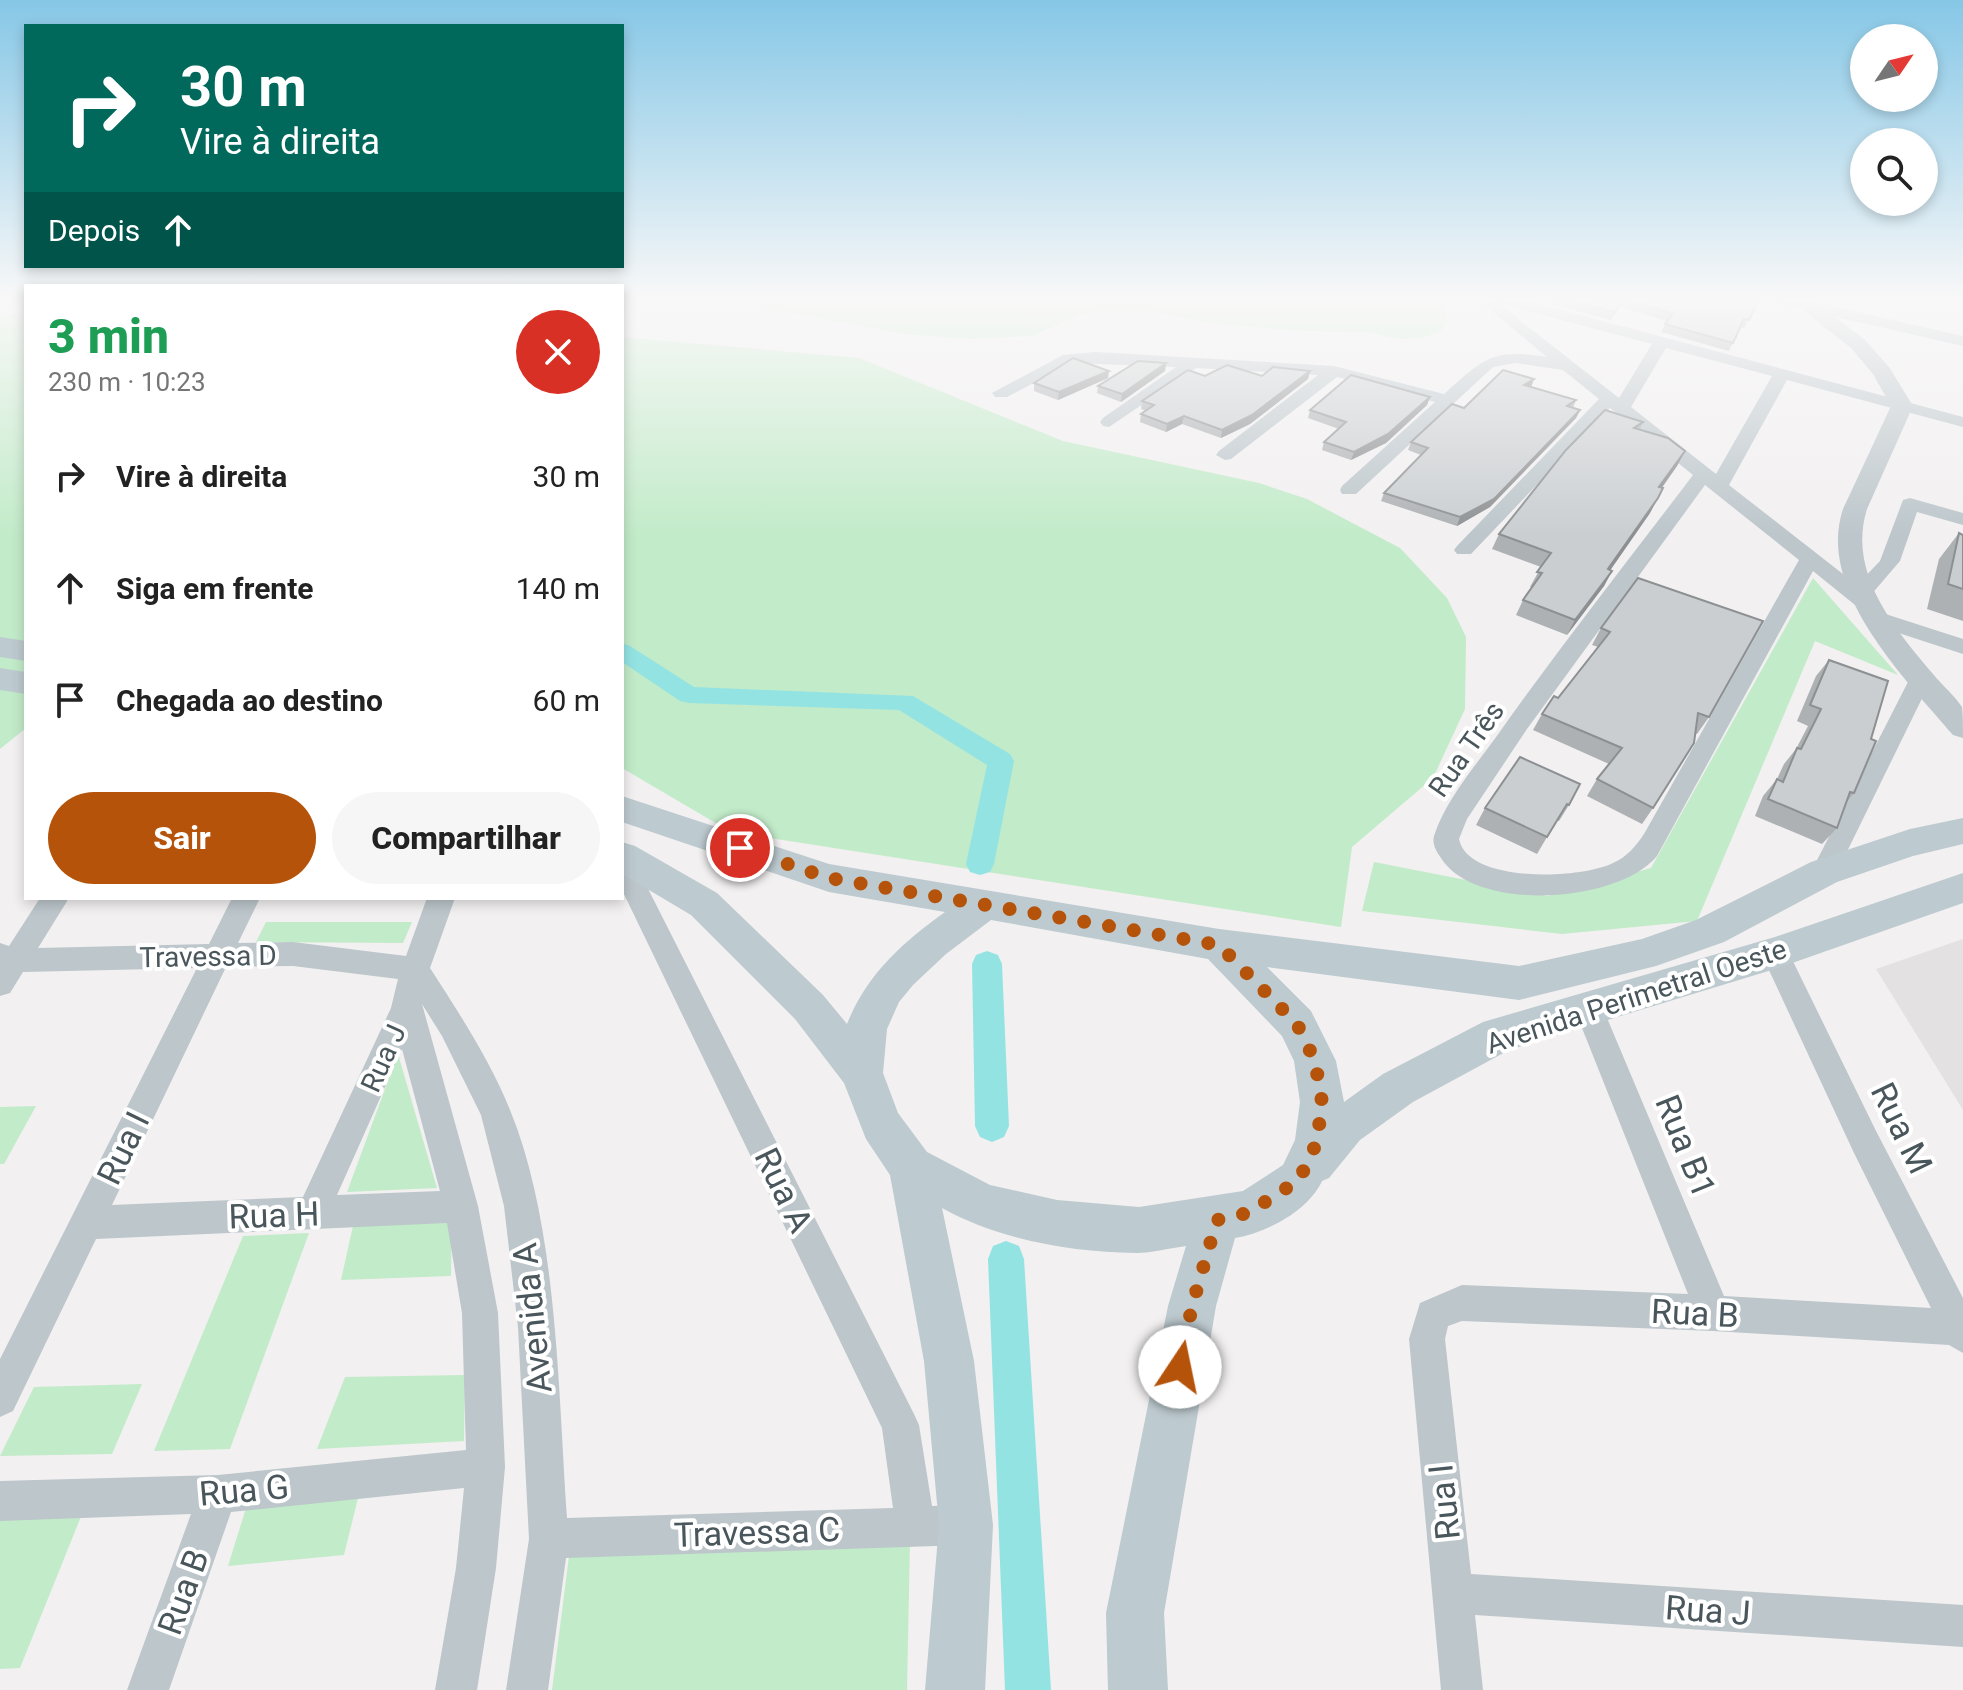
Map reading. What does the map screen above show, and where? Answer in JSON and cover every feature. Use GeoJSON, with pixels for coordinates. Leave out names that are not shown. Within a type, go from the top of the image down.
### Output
{"type":"FeatureCollection","features":[{"type":"Feature","properties":{"kind":"main road"},"geometry":{"type":"LineString","coordinates":[[0,647],[24,651]]}},
{"type":"Feature","properties":{"kind":"main road"},"geometry":{"type":"LineString","coordinates":[[0,679],[24,683]]}},
{"type":"Feature","properties":{"kind":"main road","name":"Avenida Perimetral Oeste"},"geometry":{"type":"LineString","coordinates":[[624,810],[829,878],[1219,945],[1519,983],[1642,955],[1710,931],[1824,872],[1910,843],[1963,831]]}},
{"type":"Feature","properties":{"kind":"main road"},"geometry":{"type":"LineString","coordinates":[[624,857],[704,904],[809,1007],[862,1073],[881,1125],[911,1167]]}},
{"type":"Feature","properties":{"kind":"main road","name":"Avenida Perimetral Oeste"},"geometry":{"type":"LineString","coordinates":[[911,1167],[983,1206],[1057,1223],[1139,1230],[1248,1213],[1299,1180],[1345,1126],[1398,1088],[1498,1035],[1775,953],[1963,888]]}},
{"type":"Feature","properties":{"kind":"main road"},"geometry":{"type":"LineString","coordinates":[[862,1073],[866,1028],[886,989],[916,957],[985,904]]}},
{"type":"Feature","properties":{"kind":"main road"},"geometry":{"type":"LineString","coordinates":[[1219,945],[1297,1024],[1315,1061],[1322,1102],[1317,1142],[1299,1180]]}},
{"type":"Feature","properties":{"kind":"main road","name":"Rua A"},"geometry":{"type":"LineString","coordinates":[[911,1167],[949,1361],[941,1525],[955,1690]]}},
{"type":"Feature","properties":{"kind":"main road"},"geometry":{"type":"LineString","coordinates":[[1138,1690],[1135,1613],[1192,1306],[1217,1220]]}},
{"type":"Feature","properties":{"kind":"street"},"geometry":{"type":"LineString","coordinates":[[1001,393],[1030,378]]}},
{"type":"Feature","properties":{"kind":"street"},"geometry":{"type":"LineString","coordinates":[[1109,422],[1171,378]]}},
{"type":"Feature","properties":{"kind":"street"},"geometry":{"type":"LineString","coordinates":[[1225,455],[1325,378]]}},
{"type":"Feature","properties":{"kind":"street"},"geometry":{"type":"LineString","coordinates":[[1361,378],[1446,400]]}},
{"type":"Feature","properties":{"kind":"street"},"geometry":{"type":"LineString","coordinates":[[1349,490],[1471,378]]}},
{"type":"Feature","properties":{"kind":"street"},"geometry":{"type":"LineString","coordinates":[[1583,378],[1868,604],[1963,647]]}},
{"type":"Feature","properties":{"kind":"street"},"geometry":{"type":"LineString","coordinates":[[1464,550],[1616,403],[1635,378]]}},
{"type":"Feature","properties":{"kind":"street"},"geometry":{"type":"LineString","coordinates":[[1711,481],[1779,378]]}},
{"type":"Feature","properties":{"kind":"street"},"geometry":{"type":"LineString","coordinates":[[1804,378],[1963,422]]}},
{"type":"Feature","properties":{"kind":"street"},"geometry":{"type":"LineString","coordinates":[[1886,378],[1902,406]]}},
{"type":"Feature","properties":{"kind":"street"},"geometry":{"type":"LineString","coordinates":[[1902,406],[1857,503],[1848,534],[1850,558],[1868,604],[1921,678],[1963,728]]}},
{"type":"Feature","properties":{"kind":"street","name":"Rua Três"},"geometry":{"type":"LineString","coordinates":[[1711,481],[1496,755],[1456,816],[1446,839],[1455,857],[1485,876],[1538,884],[1610,877],[1634,864],[1647,848],[1704,751],[1809,559]]}},
{"type":"Feature","properties":{"kind":"street"},"geometry":{"type":"LineString","coordinates":[[1868,604],[1888,568],[1910,504],[1963,519]]}},
{"type":"Feature","properties":{"kind":"street"},"geometry":{"type":"LineString","coordinates":[[1824,872],[1921,678]]}},
{"type":"Feature","properties":{"kind":"street","name":"Rua A"},"geometry":{"type":"LineString","coordinates":[[624,867],[900,1425],[941,1525]]}},
{"type":"Feature","properties":{"kind":"street"},"geometry":{"type":"LineString","coordinates":[[0,984],[8,957],[53,900]]}},
{"type":"Feature","properties":{"kind":"street","name":"Rua I"},"geometry":{"type":"LineString","coordinates":[[0,1398],[245,900]]}},
{"type":"Feature","properties":{"kind":"street","name":"Rua J"},"geometry":{"type":"LineString","coordinates":[[312,1214],[406,1008],[415,969],[440,900]]}},
{"type":"Feature","properties":{"kind":"street","name":"Rua M"},"geometry":{"type":"LineString","coordinates":[[1775,953],[1865,1142],[1962,1332]]}},
{"type":"Feature","properties":{"kind":"street","name":"Travessa D"},"geometry":{"type":"LineString","coordinates":[[8,957],[293,954],[415,969]]}},
{"type":"Feature","properties":{"kind":"street","name":"Avenida A"},"geometry":{"type":"LineString","coordinates":[[415,969],[482,1082],[510,1155],[521,1206],[536,1327],[549,1539],[527,1690]]}},
{"type":"Feature","properties":{"kind":"street","name":"Avenida A"},"geometry":{"type":"LineString","coordinates":[[406,1008],[461,1206],[480,1313],[486,1467],[476,1568],[456,1690]]}},
{"type":"Feature","properties":{"kind":"street","name":"Rua B1"},"geometry":{"type":"LineString","coordinates":[[1589,1008],[1713,1313]]}},
{"type":"Feature","properties":{"kind":"street","name":"Rua H"},"geometry":{"type":"LineString","coordinates":[[87,1223],[461,1206]]}},
{"type":"Feature","properties":{"kind":"street","name":"Rua B"},"geometry":{"type":"LineString","coordinates":[[1432,1315],[1462,1303],[1713,1313],[1962,1332]]}},
{"type":"Feature","properties":{"kind":"street","name":"Rua I"},"geometry":{"type":"LineString","coordinates":[[1432,1315],[1427,1339],[1462,1690]]}},
{"type":"Feature","properties":{"kind":"street","name":"Rua G"},"geometry":{"type":"LineString","coordinates":[[0,1501],[218,1494],[486,1467]]}},
{"type":"Feature","properties":{"kind":"street","name":"Rua B"},"geometry":{"type":"LineString","coordinates":[[148,1690],[218,1494]]}},
{"type":"Feature","properties":{"kind":"street","name":"Travessa C"},"geometry":{"type":"LineString","coordinates":[[549,1539],[941,1525]]}},
{"type":"Feature","properties":{"kind":"street","name":"Rua J"},"geometry":{"type":"LineString","coordinates":[[1453,1593],[1963,1626]]}},
{"type":"Feature","properties":{"kind":"shaded area"},"geometry":{"type":"Polygon","coordinates":[[[1963,939],[1963,1110],[1876,969],[1963,939]]]}},
{"type":"Feature","properties":{"kind":"green space"},"geometry":{"type":"Polygon","coordinates":[[[0,378],[24,378],[24,730],[0,749],[0,378]]]}},
{"type":"Feature","properties":{"kind":"green space"},"geometry":{"type":"Polygon","coordinates":[[[624,378],[908,378],[1063,441],[1259,483],[1307,499],[1400,548],[1447,598],[1466,637],[1465,709],[1433,778],[1352,847],[1341,927],[731,832],[624,769],[624,378]]]}},
{"type":"Feature","properties":{"kind":"green space"},"geometry":{"type":"Polygon","coordinates":[[[1813,578],[1898,675],[1815,641],[1697,921],[1562,934],[1362,911],[1374,862],[1548,896],[1651,868],[1813,578]]]}},
{"type":"Feature","properties":{"kind":"green space"},"geometry":{"type":"Polygon","coordinates":[[[266,922],[412,922],[403,943],[256,942],[266,922]]]}},
{"type":"Feature","properties":{"kind":"green space"},"geometry":{"type":"Polygon","coordinates":[[[398,1054],[437,1188],[347,1192],[398,1054]]]}},
{"type":"Feature","properties":{"kind":"green space"},"geometry":{"type":"Polygon","coordinates":[[[36,1106],[4,1164],[0,1164],[0,1107],[36,1106]]]}},
{"type":"Feature","properties":{"kind":"green space"},"geometry":{"type":"Polygon","coordinates":[[[452,1220],[451,1276],[341,1280],[353,1226],[452,1220]]]}},
{"type":"Feature","properties":{"kind":"green space"},"geometry":{"type":"Polygon","coordinates":[[[309,1233],[230,1449],[154,1451],[243,1236],[309,1233]]]}},
{"type":"Feature","properties":{"kind":"green space"},"geometry":{"type":"Polygon","coordinates":[[[465,1375],[464,1441],[317,1449],[345,1377],[465,1375]]]}},
{"type":"Feature","properties":{"kind":"green space"},"geometry":{"type":"Polygon","coordinates":[[[142,1384],[112,1454],[0,1456],[34,1387],[142,1384]]]}},
{"type":"Feature","properties":{"kind":"green space"},"geometry":{"type":"Polygon","coordinates":[[[358,1498],[344,1555],[228,1566],[246,1508],[358,1498]]]}},
{"type":"Feature","properties":{"kind":"green space"},"geometry":{"type":"Polygon","coordinates":[[[82,1514],[20,1668],[0,1669],[0,1515],[82,1514]]]}},
{"type":"Feature","properties":{"kind":"green space"},"geometry":{"type":"Polygon","coordinates":[[[910,1541],[907,1690],[552,1690],[569,1556],[910,1541]]]}},
{"type":"Feature","properties":{"kind":"building"},"geometry":{"type":"Polygon","coordinates":[[[1042,378],[1093,378],[1059,392],[1034,383],[1042,378]]]}},
{"type":"Feature","properties":{"kind":"building"},"geometry":{"type":"Polygon","coordinates":[[[1111,378],[1145,378],[1122,394],[1098,386],[1111,378]]]}},
{"type":"Feature","properties":{"kind":"building"},"geometry":{"type":"Polygon","coordinates":[[[1176,378],[1301,378],[1252,415],[1222,430],[1184,416],[1167,424],[1141,414],[1154,405],[1142,401],[1176,378]]]}},
{"type":"Feature","properties":{"kind":"building"},"geometry":{"type":"Polygon","coordinates":[[[1348,378],[1361,378],[1430,397],[1388,434],[1354,452],[1324,442],[1346,422],[1310,410],[1348,378]]]}},
{"type":"Feature","properties":{"kind":"building"},"geometry":{"type":"Polygon","coordinates":[[[1495,378],[1530,378],[1534,379],[1524,385],[1576,400],[1567,406],[1580,410],[1494,499],[1460,517],[1384,493],[1428,448],[1411,442],[1452,404],[1464,408],[1495,378]]]}},
{"type":"Feature","properties":{"kind":"building"},"geometry":{"type":"Polygon","coordinates":[[[1605,410],[1643,422],[1634,428],[1668,438],[1685,451],[1659,487],[1663,488],[1658,498],[1608,569],[1612,571],[1575,620],[1523,600],[1542,573],[1537,572],[1551,553],[1499,534],[1566,450],[1605,410]]]}},
{"type":"Feature","properties":{"kind":"building"},"geometry":{"type":"Polygon","coordinates":[[[1959,533],[1963,535],[1963,589],[1948,584],[1959,533]]]}},
{"type":"Feature","properties":{"kind":"building"},"geometry":{"type":"Polygon","coordinates":[[[1638,578],[1763,621],[1709,717],[1698,713],[1694,743],[1653,808],[1597,779],[1622,748],[1542,714],[1610,632],[1601,628],[1638,578]]]}},
{"type":"Feature","properties":{"kind":"building"},"geometry":{"type":"Polygon","coordinates":[[[1829,660],[1888,681],[1871,739],[1876,741],[1854,793],[1850,792],[1837,828],[1768,799],[1777,779],[1783,782],[1797,748],[1801,749],[1821,709],[1810,705],[1829,660]]]}},
{"type":"Feature","properties":{"kind":"building"},"geometry":{"type":"Polygon","coordinates":[[[1520,757],[1580,784],[1547,837],[1485,808],[1520,757]]]}},
{"type":"Feature","properties":{"kind":"waterway"},"geometry":{"type":"LineString","coordinates":[[624,652],[689,695],[904,702],[1001,761],[980,864]]}},
{"type":"Feature","properties":{"kind":"waterway"},"geometry":{"type":"LineString","coordinates":[[987,964],[992,1126]]}},
{"type":"Feature","properties":{"kind":"waterway"},"geometry":{"type":"LineString","coordinates":[[1006,1259],[1028,1690]]}},
{"type":"Feature","properties":{"kind":"route"},"geometry":{"type":"LineString","coordinates":[[740,848],[829,878],[1219,945],[1297,1024],[1315,1061],[1322,1102],[1317,1142],[1299,1180],[1281,1195],[1248,1213],[1217,1220],[1192,1306],[1180,1367]]}}]}
